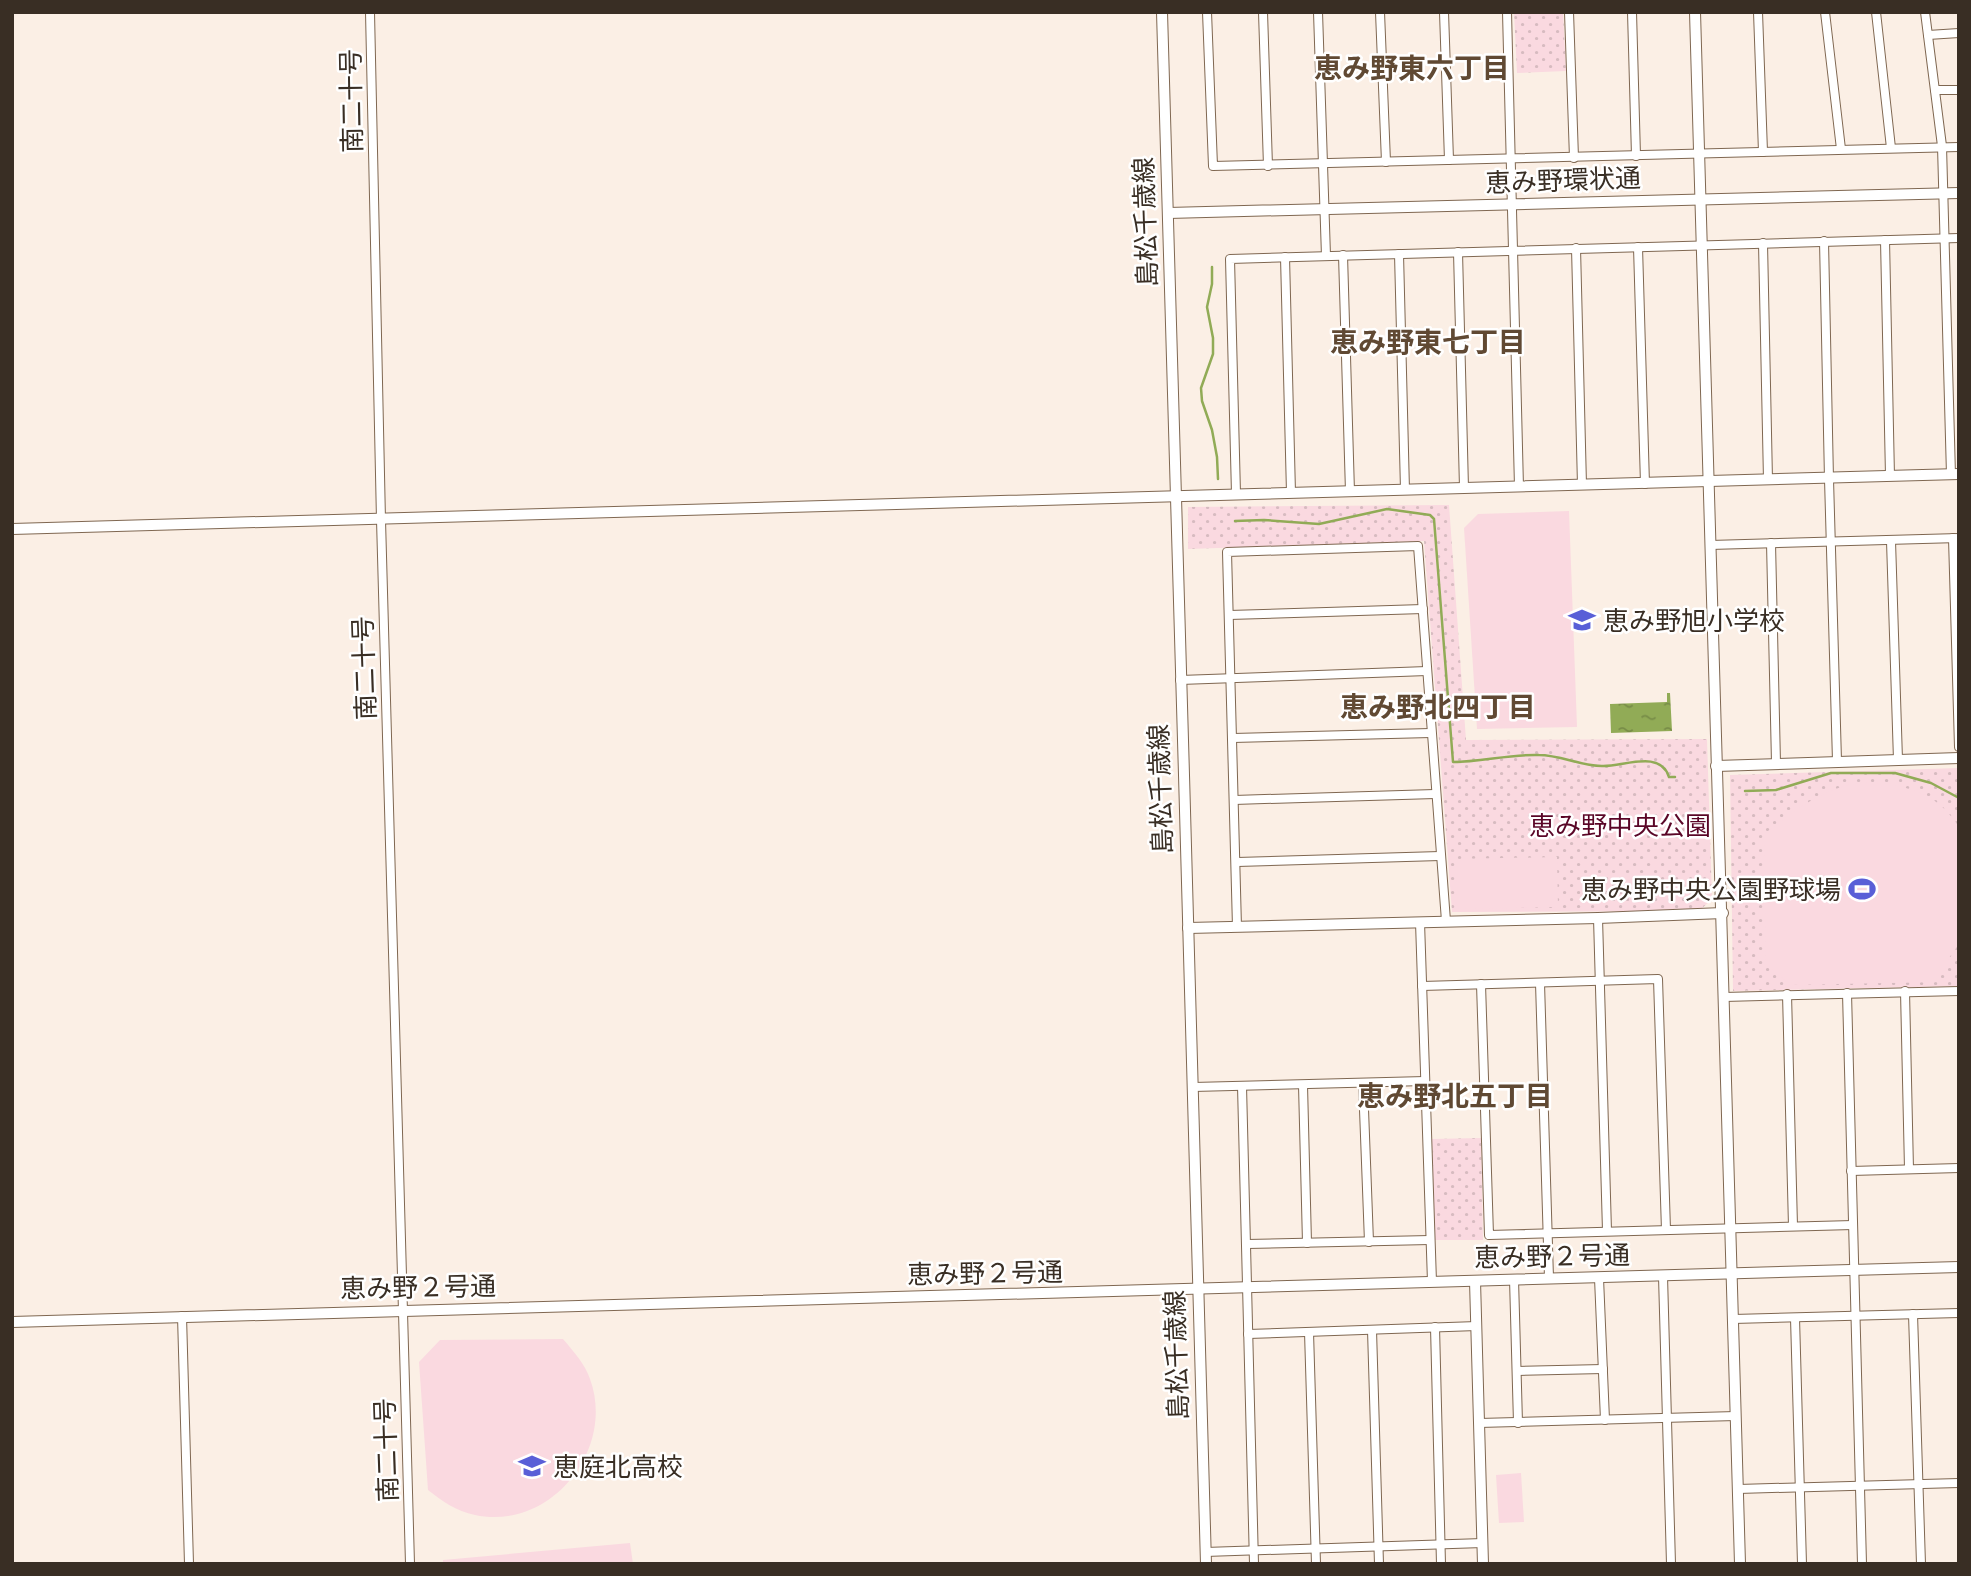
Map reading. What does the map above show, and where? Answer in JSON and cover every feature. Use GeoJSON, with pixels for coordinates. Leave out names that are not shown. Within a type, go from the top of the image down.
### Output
{"type":"FeatureCollection","features":[{"type":"Feature","properties":{"kind":"street","name":"南二十号"},"geometry":{"type":"LineString","coordinates":[[370,12],[410,1564]]}},
{"type":"Feature","properties":{"kind":"street","name":"島松千歳線"},"geometry":{"type":"LineString","coordinates":[[1161,12],[1177,495],[1205,1558]]}},
{"type":"Feature","properties":{"kind":"street"},"geometry":{"type":"LineString","coordinates":[[1207,12],[1213,166],[1959,147]]}},
{"type":"Feature","properties":{"kind":"street"},"geometry":{"type":"LineString","coordinates":[[1263,12],[1268,166]]}},
{"type":"Feature","properties":{"kind":"street"},"geometry":{"type":"LineString","coordinates":[[1318,12],[1326,256]]}},
{"type":"Feature","properties":{"kind":"street"},"geometry":{"type":"LineString","coordinates":[[1380,12],[1386,162]]}},
{"type":"Feature","properties":{"kind":"street"},"geometry":{"type":"LineString","coordinates":[[1444,12],[1449,160]]}},
{"type":"Feature","properties":{"kind":"street"},"geometry":{"type":"LineString","coordinates":[[1507,12],[1519,488]]}},
{"type":"Feature","properties":{"kind":"street"},"geometry":{"type":"LineString","coordinates":[[1569,12],[1574,158]]}},
{"type":"Feature","properties":{"kind":"street"},"geometry":{"type":"LineString","coordinates":[[1632,12],[1636,156]]}},
{"type":"Feature","properties":{"kind":"street"},"geometry":{"type":"LineString","coordinates":[[1695,12],[1740,1564]]}},
{"type":"Feature","properties":{"kind":"street"},"geometry":{"type":"LineString","coordinates":[[1758,12],[1763,152]]}},
{"type":"Feature","properties":{"kind":"street"},"geometry":{"type":"LineString","coordinates":[[1825,12],[1841,149]]}},
{"type":"Feature","properties":{"kind":"street"},"geometry":{"type":"LineString","coordinates":[[1876,12],[1891,148]]}},
{"type":"Feature","properties":{"kind":"street"},"geometry":{"type":"LineString","coordinates":[[12,529],[1955,475],[1942,146],[1925,12]]}},
{"type":"Feature","properties":{"kind":"street"},"geometry":{"type":"LineString","coordinates":[[1928,35],[1959,33]]}},
{"type":"Feature","properties":{"kind":"street"},"geometry":{"type":"LineString","coordinates":[[1935,90],[1959,90]]}},
{"type":"Feature","properties":{"kind":"street","name":"恵み野環状通"},"geometry":{"type":"LineString","coordinates":[[1168,214],[1959,193]]}},
{"type":"Feature","properties":{"kind":"street"},"geometry":{"type":"LineString","coordinates":[[1236,494],[1230,258],[1959,238]]}},
{"type":"Feature","properties":{"kind":"street"},"geometry":{"type":"LineString","coordinates":[[1885,240],[1890,476]]}},
{"type":"Feature","properties":{"kind":"street"},"geometry":{"type":"LineString","coordinates":[[1824,241],[1838,761]]}},
{"type":"Feature","properties":{"kind":"street"},"geometry":{"type":"LineString","coordinates":[[1763,243],[1768,480]]}},
{"type":"Feature","properties":{"kind":"street"},"geometry":{"type":"LineString","coordinates":[[1638,247],[1645,484]]}},
{"type":"Feature","properties":{"kind":"street"},"geometry":{"type":"LineString","coordinates":[[1576,248],[1582,485]]}},
{"type":"Feature","properties":{"kind":"street"},"geometry":{"type":"LineString","coordinates":[[1458,252],[1464,488]]}},
{"type":"Feature","properties":{"kind":"street"},"geometry":{"type":"LineString","coordinates":[[1399,254],[1405,490]]}},
{"type":"Feature","properties":{"kind":"street"},"geometry":{"type":"LineString","coordinates":[[1343,255],[1350,492]]}},
{"type":"Feature","properties":{"kind":"street"},"geometry":{"type":"LineString","coordinates":[[1285,257],[1291,493]]}},
{"type":"Feature","properties":{"kind":"street"},"geometry":{"type":"LineString","coordinates":[[1710,545],[1956,538],[1959,747]]}},
{"type":"Feature","properties":{"kind":"street"},"geometry":{"type":"LineString","coordinates":[[1891,541],[1898,760]]}},
{"type":"Feature","properties":{"kind":"street"},"geometry":{"type":"LineString","coordinates":[[1770,543],[1776,763]]}},
{"type":"Feature","properties":{"kind":"street"},"geometry":{"type":"LineString","coordinates":[[1237,927],[1227,552],[1404,546],[1418,546],[1446,921]]}},
{"type":"Feature","properties":{"kind":"street"},"geometry":{"type":"LineString","coordinates":[[1229,615],[1423,609]]}},
{"type":"Feature","properties":{"kind":"street"},"geometry":{"type":"LineString","coordinates":[[1180,680],[1427,671]]}},
{"type":"Feature","properties":{"kind":"street"},"geometry":{"type":"LineString","coordinates":[[1233,738],[1431,733]]}},
{"type":"Feature","properties":{"kind":"street"},"geometry":{"type":"LineString","coordinates":[[1716,765],[1959,758]]}},
{"type":"Feature","properties":{"kind":"street"},"geometry":{"type":"LineString","coordinates":[[1234,800],[1435,794]]}},
{"type":"Feature","properties":{"kind":"street"},"geometry":{"type":"LineString","coordinates":[[1237,862],[1440,856]]}},
{"type":"Feature","properties":{"kind":"street"},"geometry":{"type":"LineString","coordinates":[[1188,928],[1723,913]]}},
{"type":"Feature","properties":{"kind":"street"},"geometry":{"type":"LineString","coordinates":[[1598,918],[1607,1231]]}},
{"type":"Feature","properties":{"kind":"street"},"geometry":{"type":"LineString","coordinates":[[1420,922],[1432,1282]]}},
{"type":"Feature","properties":{"kind":"street"},"geometry":{"type":"LineString","coordinates":[[1422,986],[1658,979],[1666,1230]]}},
{"type":"Feature","properties":{"kind":"street"},"geometry":{"type":"LineString","coordinates":[[1540,983],[1549,1278]]}},
{"type":"Feature","properties":{"kind":"street"},"geometry":{"type":"LineString","coordinates":[[1481,984],[1489,1235],[1853,1225]]}},
{"type":"Feature","properties":{"kind":"street"},"geometry":{"type":"LineString","coordinates":[[1905,991],[1909,1170]]}},
{"type":"Feature","properties":{"kind":"street"},"geometry":{"type":"LineString","coordinates":[[1724,996],[1959,991]]}},
{"type":"Feature","properties":{"kind":"street"},"geometry":{"type":"LineString","coordinates":[[1847,993],[1862,1564]]}},
{"type":"Feature","properties":{"kind":"street"},"geometry":{"type":"LineString","coordinates":[[1787,994],[1793,1226]]}},
{"type":"Feature","properties":{"kind":"street"},"geometry":{"type":"LineString","coordinates":[[1192,1087],[1425,1082]]}},
{"type":"Feature","properties":{"kind":"street"},"geometry":{"type":"LineString","coordinates":[[1363,1083],[1369,1241]]}},
{"type":"Feature","properties":{"kind":"street"},"geometry":{"type":"LineString","coordinates":[[1303,1085],[1307,1243]]}},
{"type":"Feature","properties":{"kind":"street"},"geometry":{"type":"LineString","coordinates":[[1242,1086],[1254,1564]]}},
{"type":"Feature","properties":{"kind":"street"},"geometry":{"type":"LineString","coordinates":[[1851,1171],[1959,1168]]}},
{"type":"Feature","properties":{"kind":"street"},"geometry":{"type":"LineString","coordinates":[[1247,1244],[1430,1240]]}},
{"type":"Feature","properties":{"kind":"street","name":"恵み野２号通"},"geometry":{"type":"LineString","coordinates":[[12,1322],[182,1323],[1959,1267]]}},
{"type":"Feature","properties":{"kind":"street"},"geometry":{"type":"LineString","coordinates":[[1663,1276],[1671,1564]]}},
{"type":"Feature","properties":{"kind":"street"},"geometry":{"type":"LineString","coordinates":[[1600,1278],[1605,1420]]}},
{"type":"Feature","properties":{"kind":"street"},"geometry":{"type":"LineString","coordinates":[[1514,1279],[1518,1423]]}},
{"type":"Feature","properties":{"kind":"street"},"geometry":{"type":"LineString","coordinates":[[1475,1281],[1483,1564]]}},
{"type":"Feature","properties":{"kind":"street"},"geometry":{"type":"LineString","coordinates":[[1733,1319],[1959,1313]]}},
{"type":"Feature","properties":{"kind":"street"},"geometry":{"type":"LineString","coordinates":[[1913,1314],[1920,1564]]}},
{"type":"Feature","properties":{"kind":"street"},"geometry":{"type":"LineString","coordinates":[[1795,1318],[1802,1564]]}},
{"type":"Feature","properties":{"kind":"street"},"geometry":{"type":"LineString","coordinates":[[182,1323],[189,1564]]}},
{"type":"Feature","properties":{"kind":"street"},"geometry":{"type":"LineString","coordinates":[[1248,1334],[1477,1326]]}},
{"type":"Feature","properties":{"kind":"street"},"geometry":{"type":"LineString","coordinates":[[1435,1327],[1441,1564]]}},
{"type":"Feature","properties":{"kind":"street"},"geometry":{"type":"LineString","coordinates":[[1372,1330],[1379,1564]]}},
{"type":"Feature","properties":{"kind":"street"},"geometry":{"type":"LineString","coordinates":[[1310,1332],[1316,1564]]}},
{"type":"Feature","properties":{"kind":"street"},"geometry":{"type":"LineString","coordinates":[[1517,1371],[1603,1369]]}},
{"type":"Feature","properties":{"kind":"street"},"geometry":{"type":"LineString","coordinates":[[1479,1423],[1736,1416]]}},
{"type":"Feature","properties":{"kind":"street"},"geometry":{"type":"LineString","coordinates":[[1738,1489],[1959,1483]]}},
{"type":"Feature","properties":{"kind":"street"},"geometry":{"type":"LineString","coordinates":[[1205,1558],[1254,1551],[1483,1543]]}},
{"type":"Feature","properties":{"kind":"green space"},"geometry":{"type":"Polygon","coordinates":[[[1514,12],[1563,12],[1566,71],[1517,73],[1514,12]]]}},
{"type":"Feature","properties":{"kind":"green space","name":"恵み野中央公園"},"geometry":{"type":"Polygon","coordinates":[[[1449,505],[1466,740],[1707,739],[1712,899],[1699,911],[1452,912],[1424,541],[1188,549],[1188,507],[1449,505]]]}},
{"type":"Feature","properties":{"kind":"green space"},"geometry":{"type":"Polygon","coordinates":[[[1569,511],[1577,727],[1477,729],[1464,528],[1478,514],[1569,511]]]}},
{"type":"Feature","properties":{"kind":"green space","name":"恵み野中央公園野球場"},"geometry":{"type":"Polygon","coordinates":[[[1959,768],[1959,986],[1733,991],[1730,775],[1959,768]]]}},
{"type":"Feature","properties":{"kind":"green space","name":"恵み野中央公園野球場"},"geometry":{"type":"Polygon","coordinates":[[[1867,782],[1919,792],[1941,805],[1959,827],[1959,944],[1941,969],[1940,982],[1790,985],[1766,963],[1764,834],[1825,793],[1867,782]]]}},
{"type":"Feature","properties":{"kind":"green space"},"geometry":{"type":"Polygon","coordinates":[[[1557,857],[1558,907],[1457,909],[1456,859],[1557,857]]]}},
{"type":"Feature","properties":{"kind":"green space"},"geometry":{"type":"Polygon","coordinates":[[[1481,1138],[1483,1240],[1435,1240],[1432,1139],[1481,1138]]]}},
{"type":"Feature","properties":{"kind":"green space"},"geometry":{"type":"Polygon","coordinates":[[[563,1339],[588,1374],[596,1406],[594,1432],[585,1457],[570,1480],[551,1498],[528,1510],[503,1517],[462,1511],[428,1490],[419,1362],[440,1340],[563,1339]]]}},
{"type":"Feature","properties":{"kind":"green space"},"geometry":{"type":"Polygon","coordinates":[[[1521,1473],[1524,1522],[1499,1523],[1496,1475],[1521,1473]]]}},
{"type":"Feature","properties":{"kind":"green space"},"geometry":{"type":"Polygon","coordinates":[[[630,1543],[633,1564],[443,1564],[443,1560],[630,1543]]]}},
{"type":"Feature","properties":{"kind":"water"},"geometry":{"type":"Polygon","coordinates":[[[1667,693],[1670,693],[1672,731],[1611,733],[1610,704],[1667,702],[1667,693]]]}},
{"type":"Feature","properties":{"kind":"waterway"},"geometry":{"type":"LineString","coordinates":[[1212,267],[1212,284],[1207,307],[1213,354],[1201,388],[1202,401],[1212,430],[1218,479]]}},
{"type":"Feature","properties":{"kind":"waterway"},"geometry":{"type":"LineString","coordinates":[[1235,521],[1319,524],[1387,509],[1430,515],[1434,519],[1453,762],[1528,755],[1547,755],[1602,766],[1649,761],[1658,764],[1669,777],[1675,777]]}},
{"type":"Feature","properties":{"kind":"waterway"},"geometry":{"type":"LineString","coordinates":[[1745,791],[1776,790],[1831,773],[1895,773],[1931,783],[1959,798]]}},
{"type":"Feature","properties":{"kind":"place","name":"恵み野旭小学校"},"geometry":{"type":"Point","coordinates":[1582,620]}},
{"type":"Feature","properties":{"kind":"place","name":"恵み野中央公園野球場"},"geometry":{"type":"Point","coordinates":[1862,889]}},
{"type":"Feature","properties":{"kind":"place","name":"恵庭北高校"},"geometry":{"type":"Point","coordinates":[532,1466]}},
{"type":"Feature","properties":{"kind":"district","name":"恵み野東六丁目"},"geometry":{"type":"Point","coordinates":[1412,67]}},
{"type":"Feature","properties":{"kind":"district","name":"恵み野東七丁目"},"geometry":{"type":"Point","coordinates":[1428,341]}},
{"type":"Feature","properties":{"kind":"district","name":"恵み野北四丁目"},"geometry":{"type":"Point","coordinates":[1438,706]}},
{"type":"Feature","properties":{"kind":"district","name":"恵み野北五丁目"},"geometry":{"type":"Point","coordinates":[1455,1095]}}]}
